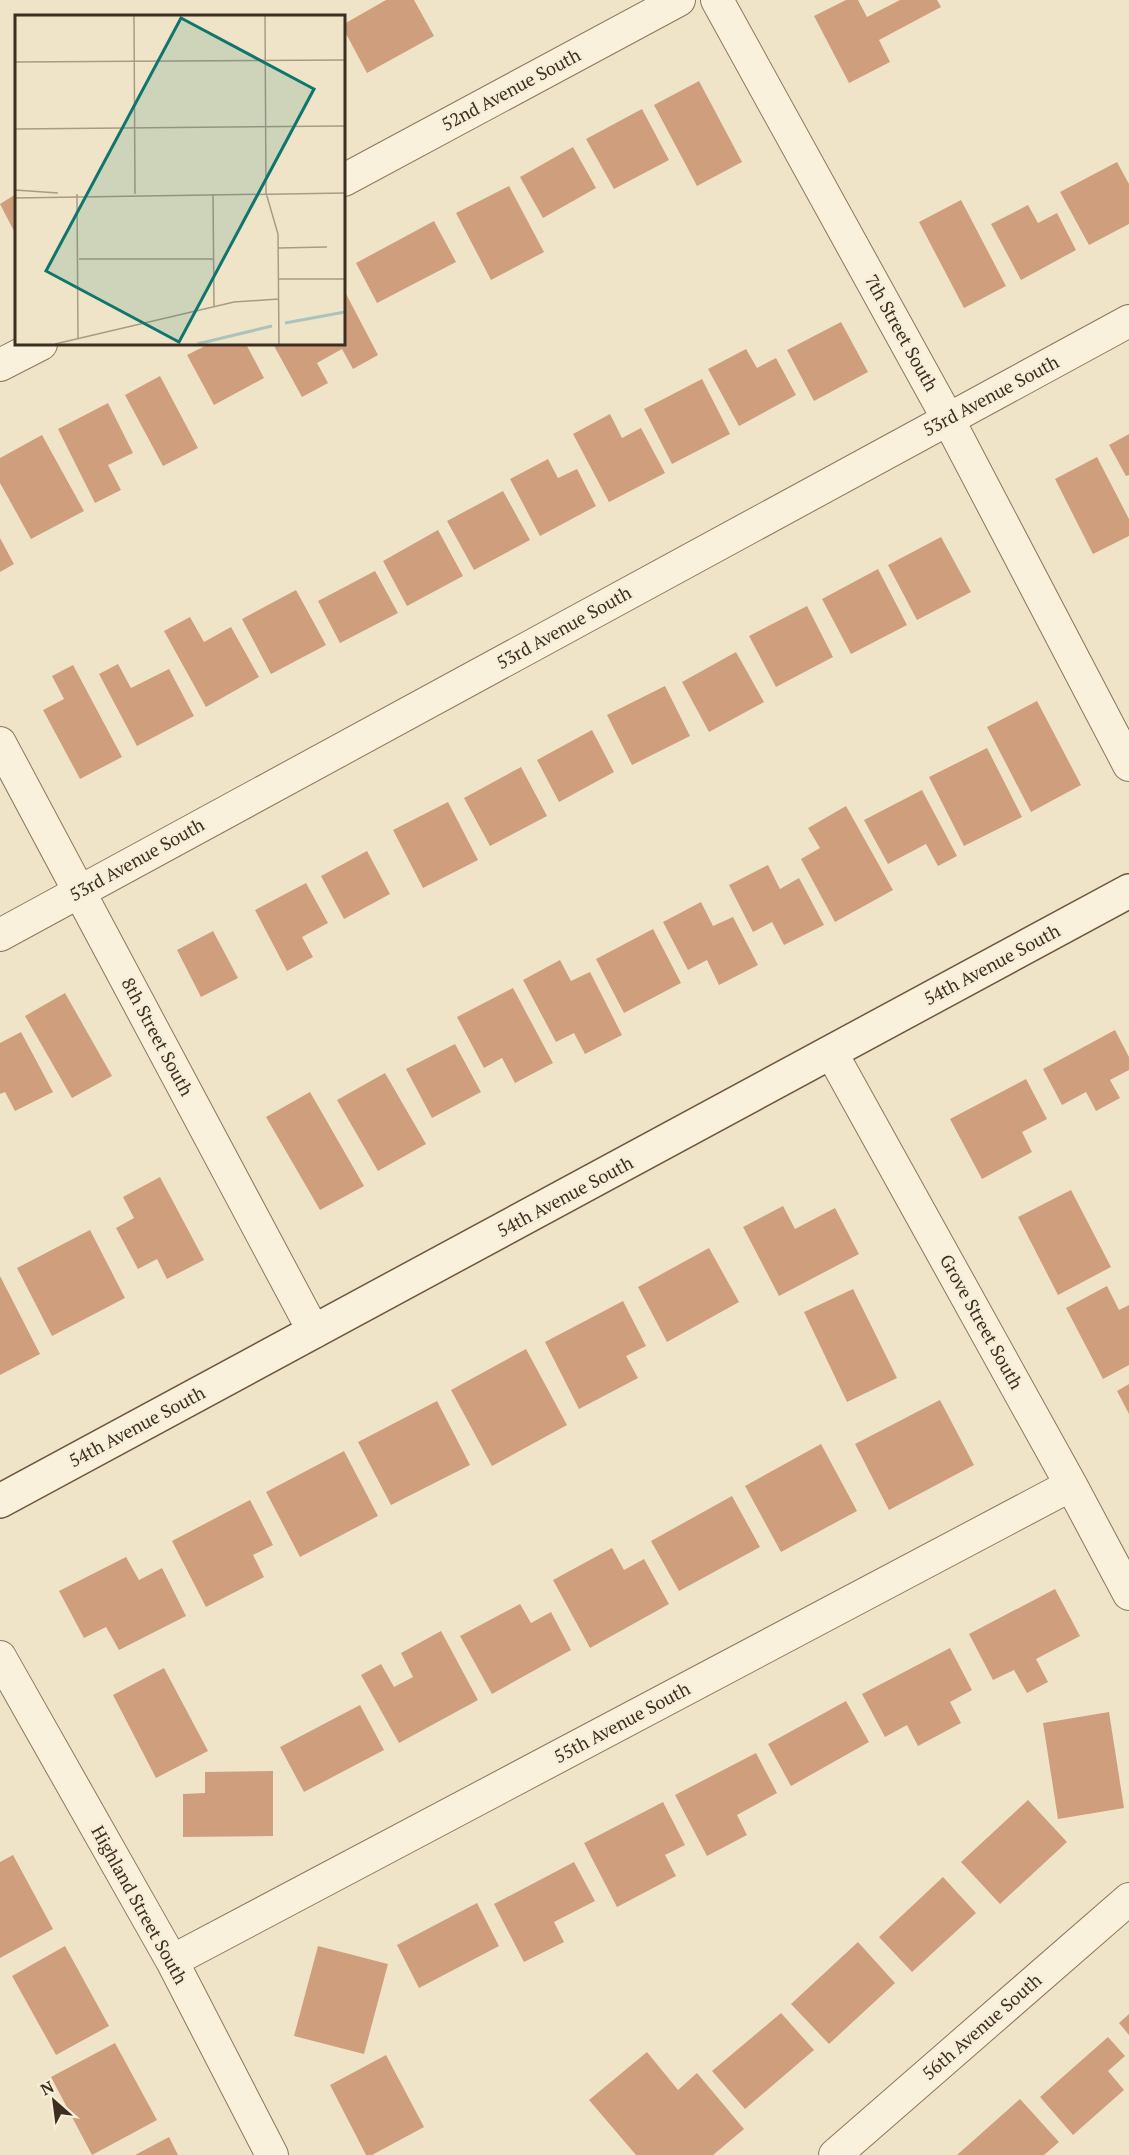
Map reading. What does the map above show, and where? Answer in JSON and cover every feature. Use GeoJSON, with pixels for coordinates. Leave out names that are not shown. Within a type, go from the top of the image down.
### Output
{"type":"FeatureCollection","features":[{"type":"Feature","properties":{"kind":"street","name":"52nd Avenue South"},"geometry":{"type":"LineString","coordinates":[[345,179],[679,0]]}},
{"type":"Feature","properties":{"kind":"street","name":"7th Street South"},"geometry":{"type":"LineString","coordinates":[[717,0],[948,419],[1129,765]]}},
{"type":"Feature","properties":{"kind":"street","name":"53rd Avenue South"},"geometry":{"type":"LineString","coordinates":[[0,935],[1129,321]]}},
{"type":"Feature","properties":{"kind":"street"},"geometry":{"type":"LineString","coordinates":[[0,365],[39,345]]}},
{"type":"Feature","properties":{"kind":"street","name":"8th Street South"},"geometry":{"type":"LineString","coordinates":[[0,743],[314,1332]]}},
{"type":"Feature","properties":{"kind":"street","name":"54th Avenue South"},"geometry":{"type":"LineString","coordinates":[[0,1501],[1129,891]]}},
{"type":"Feature","properties":{"kind":"street","name":"Grove Street South"},"geometry":{"type":"LineString","coordinates":[[831,1052],[1129,1593]]}},
{"type":"Feature","properties":{"kind":"street","name":"55th Avenue South"},"geometry":{"type":"LineString","coordinates":[[172,1961],[1071,1485]]}},
{"type":"Feature","properties":{"kind":"street","name":"Highland Street South"},"geometry":{"type":"LineString","coordinates":[[0,1657],[172,1961],[272,2155]]}},
{"type":"Feature","properties":{"kind":"street","name":"56th Avenue South"},"geometry":{"type":"LineString","coordinates":[[835,2155],[1129,1899]]}},
{"type":"Feature","properties":{"kind":"building"},"geometry":{"type":"Polygon","coordinates":[[[386,0],[414,0],[434,36],[367,73],[345,32],[345,23],[386,0]]]}},
{"type":"Feature","properties":{"kind":"building"},"geometry":{"type":"Polygon","coordinates":[[[846,0],[858,0],[867,17],[900,0],[937,0],[941,7],[879,40],[890,62],[849,83],[814,16],[846,0]]]}},
{"type":"Feature","properties":{"kind":"building"},"geometry":{"type":"Polygon","coordinates":[[[699,81],[742,162],[697,186],[654,105],[699,81]]]}},
{"type":"Feature","properties":{"kind":"building"},"geometry":{"type":"Polygon","coordinates":[[[642,109],[669,160],[614,189],[586,139],[642,109]]]}},
{"type":"Feature","properties":{"kind":"building"},"geometry":{"type":"Polygon","coordinates":[[[573,147],[596,188],[543,218],[520,177],[573,147]]]}},
{"type":"Feature","properties":{"kind":"building"},"geometry":{"type":"Polygon","coordinates":[[[1117,162],[1129,184],[1129,224],[1089,245],[1060,192],[1117,162]]]}},
{"type":"Feature","properties":{"kind":"building"},"geometry":{"type":"Polygon","coordinates":[[[509,186],[544,252],[491,280],[456,213],[509,186]]]}},
{"type":"Feature","properties":{"kind":"building"},"geometry":{"type":"Polygon","coordinates":[[[15,195],[15,233],[0,204],[15,195]]]}},
{"type":"Feature","properties":{"kind":"building"},"geometry":{"type":"Polygon","coordinates":[[[961,200],[1006,286],[964,308],[919,222],[961,200]]]}},
{"type":"Feature","properties":{"kind":"building"},"geometry":{"type":"Polygon","coordinates":[[[1028,205],[1038,223],[1057,213],[1076,250],[1021,280],[991,224],[1028,205]]]}},
{"type":"Feature","properties":{"kind":"building"},"geometry":{"type":"Polygon","coordinates":[[[434,221],[456,262],[377,303],[356,263],[434,221]]]}},
{"type":"Feature","properties":{"kind":"building"},"geometry":{"type":"Polygon","coordinates":[[[345,292],[378,355],[353,369],[342,349],[317,363],[328,383],[302,397],[274,345],[345,345],[345,292]]]}},
{"type":"Feature","properties":{"kind":"building"},"geometry":{"type":"Polygon","coordinates":[[[841,322],[868,372],[814,401],[787,350],[841,322]]]}},
{"type":"Feature","properties":{"kind":"building"},"geometry":{"type":"Polygon","coordinates":[[[207,345],[247,345],[264,378],[214,405],[187,355],[207,345]]]}},
{"type":"Feature","properties":{"kind":"building"},"geometry":{"type":"Polygon","coordinates":[[[746,349],[757,368],[776,358],[796,395],[739,426],[708,369],[746,349]]]}},
{"type":"Feature","properties":{"kind":"building"},"geometry":{"type":"Polygon","coordinates":[[[160,376],[198,448],[163,466],[125,395],[160,376]]]}},
{"type":"Feature","properties":{"kind":"building"},"geometry":{"type":"Polygon","coordinates":[[[702,379],[730,434],[672,464],[644,409],[702,379]]]}},
{"type":"Feature","properties":{"kind":"building"},"geometry":{"type":"Polygon","coordinates":[[[108,403],[133,453],[108,465],[121,490],[95,503],[58,429],[108,403]]]}},
{"type":"Feature","properties":{"kind":"building"},"geometry":{"type":"Polygon","coordinates":[[[610,414],[622,438],[641,428],[665,473],[609,502],[573,434],[610,414]]]}},
{"type":"Feature","properties":{"kind":"building"},"geometry":{"type":"Polygon","coordinates":[[[1129,434],[1129,475],[1126,476],[1109,445],[1129,434]]]}},
{"type":"Feature","properties":{"kind":"building"},"geometry":{"type":"Polygon","coordinates":[[[42,435],[84,511],[31,539],[0,483],[0,458],[42,435]]]}},
{"type":"Feature","properties":{"kind":"building"},"geometry":{"type":"Polygon","coordinates":[[[1097,457],[1129,519],[1129,536],[1093,554],[1055,479],[1097,457]]]}},
{"type":"Feature","properties":{"kind":"building"},"geometry":{"type":"Polygon","coordinates":[[[548,459],[558,478],[577,469],[596,506],[540,536],[510,479],[548,459]]]}},
{"type":"Feature","properties":{"kind":"building"},"geometry":{"type":"Polygon","coordinates":[[[503,491],[530,540],[474,570],[447,521],[503,491]]]}},
{"type":"Feature","properties":{"kind":"building"},"geometry":{"type":"Polygon","coordinates":[[[438,530],[463,576],[407,606],[383,561],[438,530]]]}},
{"type":"Feature","properties":{"kind":"building"},"geometry":{"type":"Polygon","coordinates":[[[941,537],[971,592],[917,620],[888,565],[941,537]]]}},
{"type":"Feature","properties":{"kind":"building"},"geometry":{"type":"Polygon","coordinates":[[[0,538],[14,564],[0,572],[0,538]]]}},
{"type":"Feature","properties":{"kind":"building"},"geometry":{"type":"Polygon","coordinates":[[[878,569],[907,625],[851,654],[822,599],[878,569]]]}},
{"type":"Feature","properties":{"kind":"building"},"geometry":{"type":"Polygon","coordinates":[[[375,571],[398,613],[340,643],[318,601],[375,571]]]}},
{"type":"Feature","properties":{"kind":"building"},"geometry":{"type":"Polygon","coordinates":[[[296,590],[326,645],[271,674],[242,619],[296,590]]]}},
{"type":"Feature","properties":{"kind":"building"},"geometry":{"type":"Polygon","coordinates":[[[807,606],[833,657],[776,687],[749,636],[807,606]]]}},
{"type":"Feature","properties":{"kind":"building"},"geometry":{"type":"Polygon","coordinates":[[[190,617],[204,642],[231,627],[259,677],[206,707],[164,631],[190,617]]]}},
{"type":"Feature","properties":{"kind":"building"},"geometry":{"type":"Polygon","coordinates":[[[736,652],[764,702],[709,732],[682,682],[736,652]]]}},
{"type":"Feature","properties":{"kind":"building"},"geometry":{"type":"Polygon","coordinates":[[[118,664],[131,688],[169,669],[194,716],[137,746],[99,674],[118,664]]]}},
{"type":"Feature","properties":{"kind":"building"},"geometry":{"type":"Polygon","coordinates":[[[73,665],[122,757],[80,779],[43,710],[64,699],[52,676],[73,665]]]}},
{"type":"Feature","properties":{"kind":"building"},"geometry":{"type":"Polygon","coordinates":[[[665,686],[690,736],[632,765],[607,715],[665,686]]]}},
{"type":"Feature","properties":{"kind":"building"},"geometry":{"type":"Polygon","coordinates":[[[1037,701],[1081,785],[1031,812],[987,727],[1037,701]]]}},
{"type":"Feature","properties":{"kind":"building"},"geometry":{"type":"Polygon","coordinates":[[[592,730],[614,772],[559,802],[537,760],[592,730]]]}},
{"type":"Feature","properties":{"kind":"building"},"geometry":{"type":"Polygon","coordinates":[[[987,748],[1022,817],[964,846],[929,777],[987,748]]]}},
{"type":"Feature","properties":{"kind":"building"},"geometry":{"type":"Polygon","coordinates":[[[521,767],[547,816],[490,846],[464,798],[521,767]]]}},
{"type":"Feature","properties":{"kind":"building"},"geometry":{"type":"Polygon","coordinates":[[[922,790],[957,856],[938,866],[926,844],[888,864],[864,820],[922,790]]]}},
{"type":"Feature","properties":{"kind":"building"},"geometry":{"type":"Polygon","coordinates":[[[448,802],[478,860],[423,888],[393,830],[448,802]]]}},
{"type":"Feature","properties":{"kind":"building"},"geometry":{"type":"Polygon","coordinates":[[[846,806],[893,890],[835,922],[801,859],[820,848],[808,828],[846,806]]]}},
{"type":"Feature","properties":{"kind":"building"},"geometry":{"type":"Polygon","coordinates":[[[367,851],[390,894],[344,919],[321,876],[367,851]]]}},
{"type":"Feature","properties":{"kind":"building"},"geometry":{"type":"Polygon","coordinates":[[[768,865],[780,889],[799,878],[824,925],[784,945],[772,922],[753,932],[729,885],[768,865]]]}},
{"type":"Feature","properties":{"kind":"building"},"geometry":{"type":"Polygon","coordinates":[[[306,883],[328,923],[302,937],[313,957],[287,971],[255,910],[306,883]]]}},
{"type":"Feature","properties":{"kind":"building"},"geometry":{"type":"Polygon","coordinates":[[[701,902],[713,926],[733,917],[758,965],[719,985],[707,960],[688,970],[663,922],[701,902]]]}},
{"type":"Feature","properties":{"kind":"building"},"geometry":{"type":"Polygon","coordinates":[[[653,929],[681,983],[624,1013],[596,959],[653,929]]]}},
{"type":"Feature","properties":{"kind":"building"},"geometry":{"type":"Polygon","coordinates":[[[213,931],[238,978],[201,997],[177,950],[213,931]]]}},
{"type":"Feature","properties":{"kind":"building"},"geometry":{"type":"Polygon","coordinates":[[[560,960],[571,981],[590,972],[622,1035],[585,1054],[574,1033],[556,1042],[523,980],[560,960]]]}},
{"type":"Feature","properties":{"kind":"building"},"geometry":{"type":"Polygon","coordinates":[[[513,988],[553,1063],[515,1083],[502,1058],[484,1068],[457,1017],[513,988]]]}},
{"type":"Feature","properties":{"kind":"building"},"geometry":{"type":"Polygon","coordinates":[[[65,993],[112,1076],[72,1098],[25,1016],[65,993]]]}},
{"type":"Feature","properties":{"kind":"building"},"geometry":{"type":"Polygon","coordinates":[[[1115,1030],[1129,1057],[1129,1070],[1110,1080],[1120,1098],[1096,1111],[1086,1092],[1062,1105],[1043,1069],[1115,1030]]]}},
{"type":"Feature","properties":{"kind":"building"},"geometry":{"type":"Polygon","coordinates":[[[21,1032],[53,1092],[15,1111],[5,1092],[0,1094],[0,1043],[21,1032]]]}},
{"type":"Feature","properties":{"kind":"building"},"geometry":{"type":"Polygon","coordinates":[[[455,1044],[481,1092],[432,1118],[406,1069],[455,1044]]]}},
{"type":"Feature","properties":{"kind":"building"},"geometry":{"type":"Polygon","coordinates":[[[385,1073],[426,1144],[378,1171],[337,1100],[385,1073]]]}},
{"type":"Feature","properties":{"kind":"building"},"geometry":{"type":"Polygon","coordinates":[[[1026,1079],[1047,1119],[1022,1132],[1032,1152],[982,1179],[950,1119],[1026,1079]]]}},
{"type":"Feature","properties":{"kind":"building"},"geometry":{"type":"Polygon","coordinates":[[[310,1092],[364,1186],[320,1210],[266,1117],[310,1092]]]}},
{"type":"Feature","properties":{"kind":"building"},"geometry":{"type":"Polygon","coordinates":[[[160,1177],[204,1260],[167,1279],[157,1259],[138,1269],[116,1228],[134,1218],[123,1197],[160,1177]]]}},
{"type":"Feature","properties":{"kind":"building"},"geometry":{"type":"Polygon","coordinates":[[[1071,1190],[1111,1267],[1058,1295],[1018,1217],[1071,1190]]]}},
{"type":"Feature","properties":{"kind":"building"},"geometry":{"type":"Polygon","coordinates":[[[783,1206],[795,1229],[835,1208],[859,1254],[779,1296],[743,1227],[783,1206]]]}},
{"type":"Feature","properties":{"kind":"building"},"geometry":{"type":"Polygon","coordinates":[[[90,1230],[125,1298],[52,1336],[17,1268],[90,1230]]]}},
{"type":"Feature","properties":{"kind":"building"},"geometry":{"type":"Polygon","coordinates":[[[709,1248],[739,1302],[667,1342],[638,1287],[709,1248]]]}},
{"type":"Feature","properties":{"kind":"building"},"geometry":{"type":"Polygon","coordinates":[[[0,1276],[40,1354],[0,1375],[0,1276]]]}},
{"type":"Feature","properties":{"kind":"building"},"geometry":{"type":"Polygon","coordinates":[[[1107,1286],[1119,1310],[1129,1305],[1129,1365],[1103,1379],[1066,1308],[1107,1286]]]}},
{"type":"Feature","properties":{"kind":"building"},"geometry":{"type":"Polygon","coordinates":[[[853,1289],[897,1378],[847,1402],[804,1312],[853,1289]]]}},
{"type":"Feature","properties":{"kind":"building"},"geometry":{"type":"Polygon","coordinates":[[[623,1301],[646,1346],[626,1356],[638,1378],[579,1409],[545,1342],[623,1301]]]}},
{"type":"Feature","properties":{"kind":"building"},"geometry":{"type":"Polygon","coordinates":[[[526,1349],[567,1425],[492,1466],[451,1390],[526,1349]]]}},
{"type":"Feature","properties":{"kind":"building"},"geometry":{"type":"Polygon","coordinates":[[[1129,1384],[1129,1414],[1117,1391],[1129,1384]]]}},
{"type":"Feature","properties":{"kind":"building"},"geometry":{"type":"Polygon","coordinates":[[[940,1400],[974,1465],[889,1510],[855,1444],[940,1400]]]}},
{"type":"Feature","properties":{"kind":"building"},"geometry":{"type":"Polygon","coordinates":[[[437,1401],[470,1465],[391,1505],[358,1442],[437,1401]]]}},
{"type":"Feature","properties":{"kind":"building"},"geometry":{"type":"Polygon","coordinates":[[[821,1444],[857,1511],[781,1552],[745,1486],[821,1444]]]}},
{"type":"Feature","properties":{"kind":"building"},"geometry":{"type":"Polygon","coordinates":[[[344,1451],[378,1516],[300,1557],[266,1492],[344,1451]]]}},
{"type":"Feature","properties":{"kind":"building"},"geometry":{"type":"Polygon","coordinates":[[[732,1496],[760,1547],[679,1591],[651,1541],[732,1496]]]}},
{"type":"Feature","properties":{"kind":"building"},"geometry":{"type":"Polygon","coordinates":[[[250,1500],[273,1545],[253,1555],[264,1577],[206,1607],[172,1541],[250,1500]]]}},
{"type":"Feature","properties":{"kind":"building"},"geometry":{"type":"Polygon","coordinates":[[[612,1548],[624,1570],[644,1559],[669,1604],[590,1648],[553,1580],[612,1548]]]}},
{"type":"Feature","properties":{"kind":"building"},"geometry":{"type":"Polygon","coordinates":[[[126,1557],[139,1580],[162,1568],[186,1616],[119,1650],[106,1627],[84,1638],[59,1591],[126,1557]]]}},
{"type":"Feature","properties":{"kind":"building"},"geometry":{"type":"Polygon","coordinates":[[[1055,1589],[1080,1636],[1036,1659],[1048,1682],[1027,1693],[1014,1670],[993,1680],[969,1634],[1055,1589]]]}},
{"type":"Feature","properties":{"kind":"building"},"geometry":{"type":"Polygon","coordinates":[[[520,1604],[531,1623],[551,1612],[571,1650],[492,1694],[460,1636],[520,1604]]]}},
{"type":"Feature","properties":{"kind":"building"},"geometry":{"type":"Polygon","coordinates":[[[441,1631],[478,1700],[399,1743],[361,1675],[381,1664],[394,1687],[413,1677],[401,1653],[441,1631]]]}},
{"type":"Feature","properties":{"kind":"building"},"geometry":{"type":"Polygon","coordinates":[[[950,1648],[972,1690],[950,1702],[961,1723],[918,1746],[907,1725],[885,1737],[862,1694],[950,1648]]]}},
{"type":"Feature","properties":{"kind":"building"},"geometry":{"type":"Polygon","coordinates":[[[164,1668],[208,1751],[156,1778],[113,1695],[164,1668]]]}},
{"type":"Feature","properties":{"kind":"building"},"geometry":{"type":"Polygon","coordinates":[[[846,1701],[869,1742],[791,1786],[768,1744],[846,1701]]]}},
{"type":"Feature","properties":{"kind":"building"},"geometry":{"type":"Polygon","coordinates":[[[360,1705],[384,1750],[304,1792],[280,1747],[360,1705]]]}},
{"type":"Feature","properties":{"kind":"building"},"geometry":{"type":"Polygon","coordinates":[[[1109,1712],[1124,1808],[1058,1819],[1043,1723],[1109,1712]]]}},
{"type":"Feature","properties":{"kind":"building"},"geometry":{"type":"Polygon","coordinates":[[[756,1753],[777,1793],[737,1815],[747,1835],[707,1856],[675,1795],[756,1753]]]}},
{"type":"Feature","properties":{"kind":"building"},"geometry":{"type":"Polygon","coordinates":[[[273,1771],[273,1836],[183,1837],[183,1794],[205,1793],[205,1772],[273,1771]]]}},
{"type":"Feature","properties":{"kind":"building"},"geometry":{"type":"Polygon","coordinates":[[[1028,1800],[1067,1842],[1000,1904],[961,1862],[1028,1800]]]}},
{"type":"Feature","properties":{"kind":"building"},"geometry":{"type":"Polygon","coordinates":[[[663,1802],[685,1845],[665,1855],[676,1876],[617,1907],[584,1843],[663,1802]]]}},
{"type":"Feature","properties":{"kind":"building"},"geometry":{"type":"Polygon","coordinates":[[[13,1855],[53,1929],[0,1958],[0,1862],[13,1855]]]}},
{"type":"Feature","properties":{"kind":"building"},"geometry":{"type":"Polygon","coordinates":[[[574,1862],[595,1901],[554,1922],[564,1942],[524,1962],[494,1904],[574,1862]]]}},
{"type":"Feature","properties":{"kind":"building"},"geometry":{"type":"Polygon","coordinates":[[[943,1877],[976,1913],[912,1972],[879,1937],[943,1877]]]}},
{"type":"Feature","properties":{"kind":"building"},"geometry":{"type":"Polygon","coordinates":[[[477,1903],[499,1946],[419,1988],[397,1945],[477,1903]]]}},
{"type":"Feature","properties":{"kind":"building"},"geometry":{"type":"Polygon","coordinates":[[[858,1942],[895,1983],[829,2044],[791,2004],[858,1942]]]}},
{"type":"Feature","properties":{"kind":"building"},"geometry":{"type":"Polygon","coordinates":[[[65,1946],[109,2026],[56,2055],[12,1976],[65,1946]]]}},
{"type":"Feature","properties":{"kind":"building"},"geometry":{"type":"Polygon","coordinates":[[[318,1946],[388,1964],[364,2054],[294,2036],[318,1946]]]}},
{"type":"Feature","properties":{"kind":"building"},"geometry":{"type":"Polygon","coordinates":[[[781,2013],[814,2050],[745,2109],[712,2071],[781,2013]]]}},
{"type":"Feature","properties":{"kind":"building"},"geometry":{"type":"Polygon","coordinates":[[[1129,2014],[1129,2035],[1119,2023],[1129,2014]]]}},
{"type":"Feature","properties":{"kind":"building"},"geometry":{"type":"Polygon","coordinates":[[[1108,2037],[1125,2056],[1108,2071],[1124,2090],[1073,2135],[1040,2097],[1108,2037]]]}},
{"type":"Feature","properties":{"kind":"building"},"geometry":{"type":"Polygon","coordinates":[[[115,2043],[157,2120],[92,2155],[51,2077],[115,2043]]]}},
{"type":"Feature","properties":{"kind":"building"},"geometry":{"type":"Polygon","coordinates":[[[647,2052],[678,2090],[697,2073],[744,2129],[713,2155],[636,2155],[589,2100],[647,2052]]]}},
{"type":"Feature","properties":{"kind":"building"},"geometry":{"type":"Polygon","coordinates":[[[386,2055],[424,2127],[372,2155],[366,2155],[330,2085],[386,2055]]]}},
{"type":"Feature","properties":{"kind":"building"},"geometry":{"type":"Polygon","coordinates":[[[1020,2099],[1059,2142],[1044,2155],[957,2155],[1020,2099]]]}},
{"type":"Feature","properties":{"kind":"building"},"geometry":{"type":"Polygon","coordinates":[[[169,2137],[178,2155],[135,2155],[169,2137]]]}}]}
